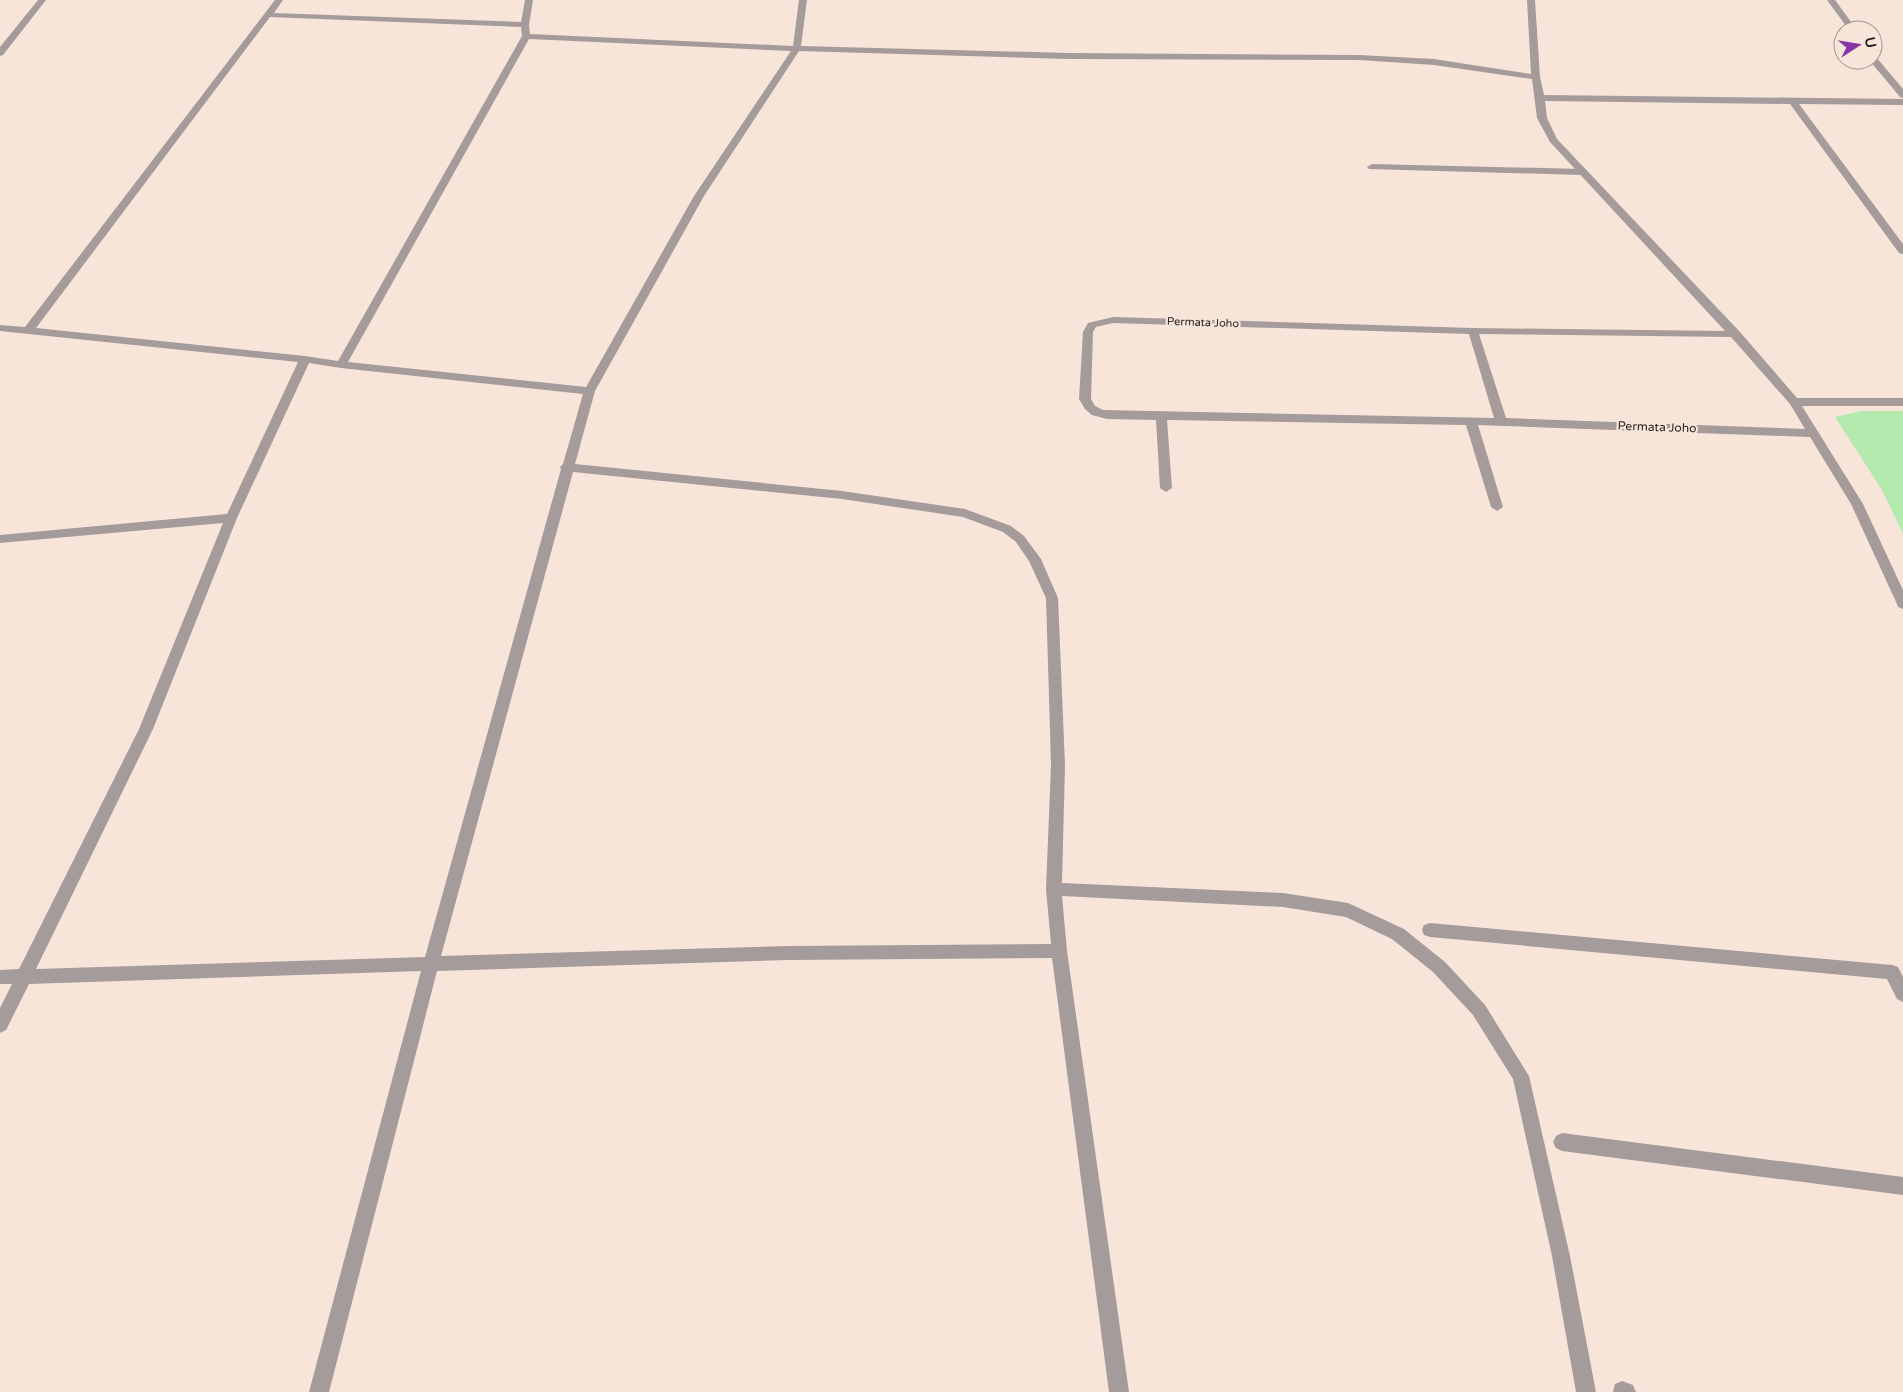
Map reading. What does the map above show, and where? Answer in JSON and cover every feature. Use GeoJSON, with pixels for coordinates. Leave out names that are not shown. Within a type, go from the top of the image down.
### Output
{"type":"FeatureCollection","features":[{"type":"Feature","properties":{"kind":"street"},"geometry":{"type":"LineString","coordinates":[[0,53],[42,0]]}},
{"type":"Feature","properties":{"kind":"street"},"geometry":{"type":"LineString","coordinates":[[29,330],[279,0]]}},
{"type":"Feature","properties":{"kind":"street"},"geometry":{"type":"LineString","coordinates":[[340,365],[525,31],[529,0]]}},
{"type":"Feature","properties":{"kind":"street"},"geometry":{"type":"LineString","coordinates":[[319,1392],[431,963],[588,391],[699,196],[797,48],[803,0]]}},
{"type":"Feature","properties":{"kind":"street"},"geometry":{"type":"LineString","coordinates":[[1531,0],[1536,77],[1542,118],[1552,140],[1703,303],[1736,334],[1794,402],[1857,504],[1903,604]]}},
{"type":"Feature","properties":{"kind":"street"},"geometry":{"type":"LineString","coordinates":[[1832,0],[1846,20]]}},
{"type":"Feature","properties":{"kind":"street"},"geometry":{"type":"LineString","coordinates":[[269,15],[797,48],[1068,56],[1321,56],[1393,59],[1475,66],[1536,77]]}},
{"type":"Feature","properties":{"kind":"street"},"geometry":{"type":"LineString","coordinates":[[1882,70],[1903,95]]}},
{"type":"Feature","properties":{"kind":"street"},"geometry":{"type":"LineString","coordinates":[[1540,98],[1903,102]]}},
{"type":"Feature","properties":{"kind":"street"},"geometry":{"type":"LineString","coordinates":[[1793,100],[1831,155],[1903,251]]}},
{"type":"Feature","properties":{"kind":"street"},"geometry":{"type":"LineString","coordinates":[[1372,167],[1582,172]]}},
{"type":"Feature","properties":{"kind":"street","name":"Permata Joho"},"geometry":{"type":"LineString","coordinates":[[1736,334],[1473,331],[1113,320],[1092,325],[1088,332],[1085,399],[1087,405],[1095,413],[1106,415],[1501,422],[1813,433]]}},
{"type":"Feature","properties":{"kind":"street"},"geometry":{"type":"LineString","coordinates":[[0,328],[305,359],[340,365],[588,391]]}},
{"type":"Feature","properties":{"kind":"street"},"geometry":{"type":"LineString","coordinates":[[1473,331],[1501,422]]}},
{"type":"Feature","properties":{"kind":"street"},"geometry":{"type":"LineString","coordinates":[[0,1025],[146,729],[231,518],[305,359]]}},
{"type":"Feature","properties":{"kind":"street"},"geometry":{"type":"LineString","coordinates":[[1794,402],[1903,402]]}},
{"type":"Feature","properties":{"kind":"street"},"geometry":{"type":"LineString","coordinates":[[1160,416],[1166,488]]}},
{"type":"Feature","properties":{"kind":"street"},"geometry":{"type":"LineString","coordinates":[[1471,422],[1497,508]]}},
{"type":"Feature","properties":{"kind":"street"},"geometry":{"type":"LineString","coordinates":[[566,467],[842,494],[965,513],[1007,529],[1020,539],[1035,559],[1052,598],[1058,766],[1054,889],[1059,951],[1119,1392]]}},
{"type":"Feature","properties":{"kind":"street"},"geometry":{"type":"LineString","coordinates":[[0,539],[231,518]]}},
{"type":"Feature","properties":{"kind":"street"},"geometry":{"type":"LineString","coordinates":[[1054,889],[1282,900],[1348,910],[1398,934],[1438,967],[1479,1010],[1520,1076],[1561,1256],[1586,1392]]}},
{"type":"Feature","properties":{"kind":"street"},"geometry":{"type":"LineString","coordinates":[[1430,930],[1892,972],[1903,994]]}},
{"type":"Feature","properties":{"kind":"street"},"geometry":{"type":"LineString","coordinates":[[0,977],[787,952],[1059,951]]}},
{"type":"Feature","properties":{"kind":"street"},"geometry":{"type":"LineString","coordinates":[[1562,1142],[1903,1186]]}},
{"type":"Feature","properties":{"kind":"green space"},"geometry":{"type":"Polygon","coordinates":[[[1861,411],[1903,411],[1903,534],[1882,490],[1835,417],[1861,411]]]}}]}
